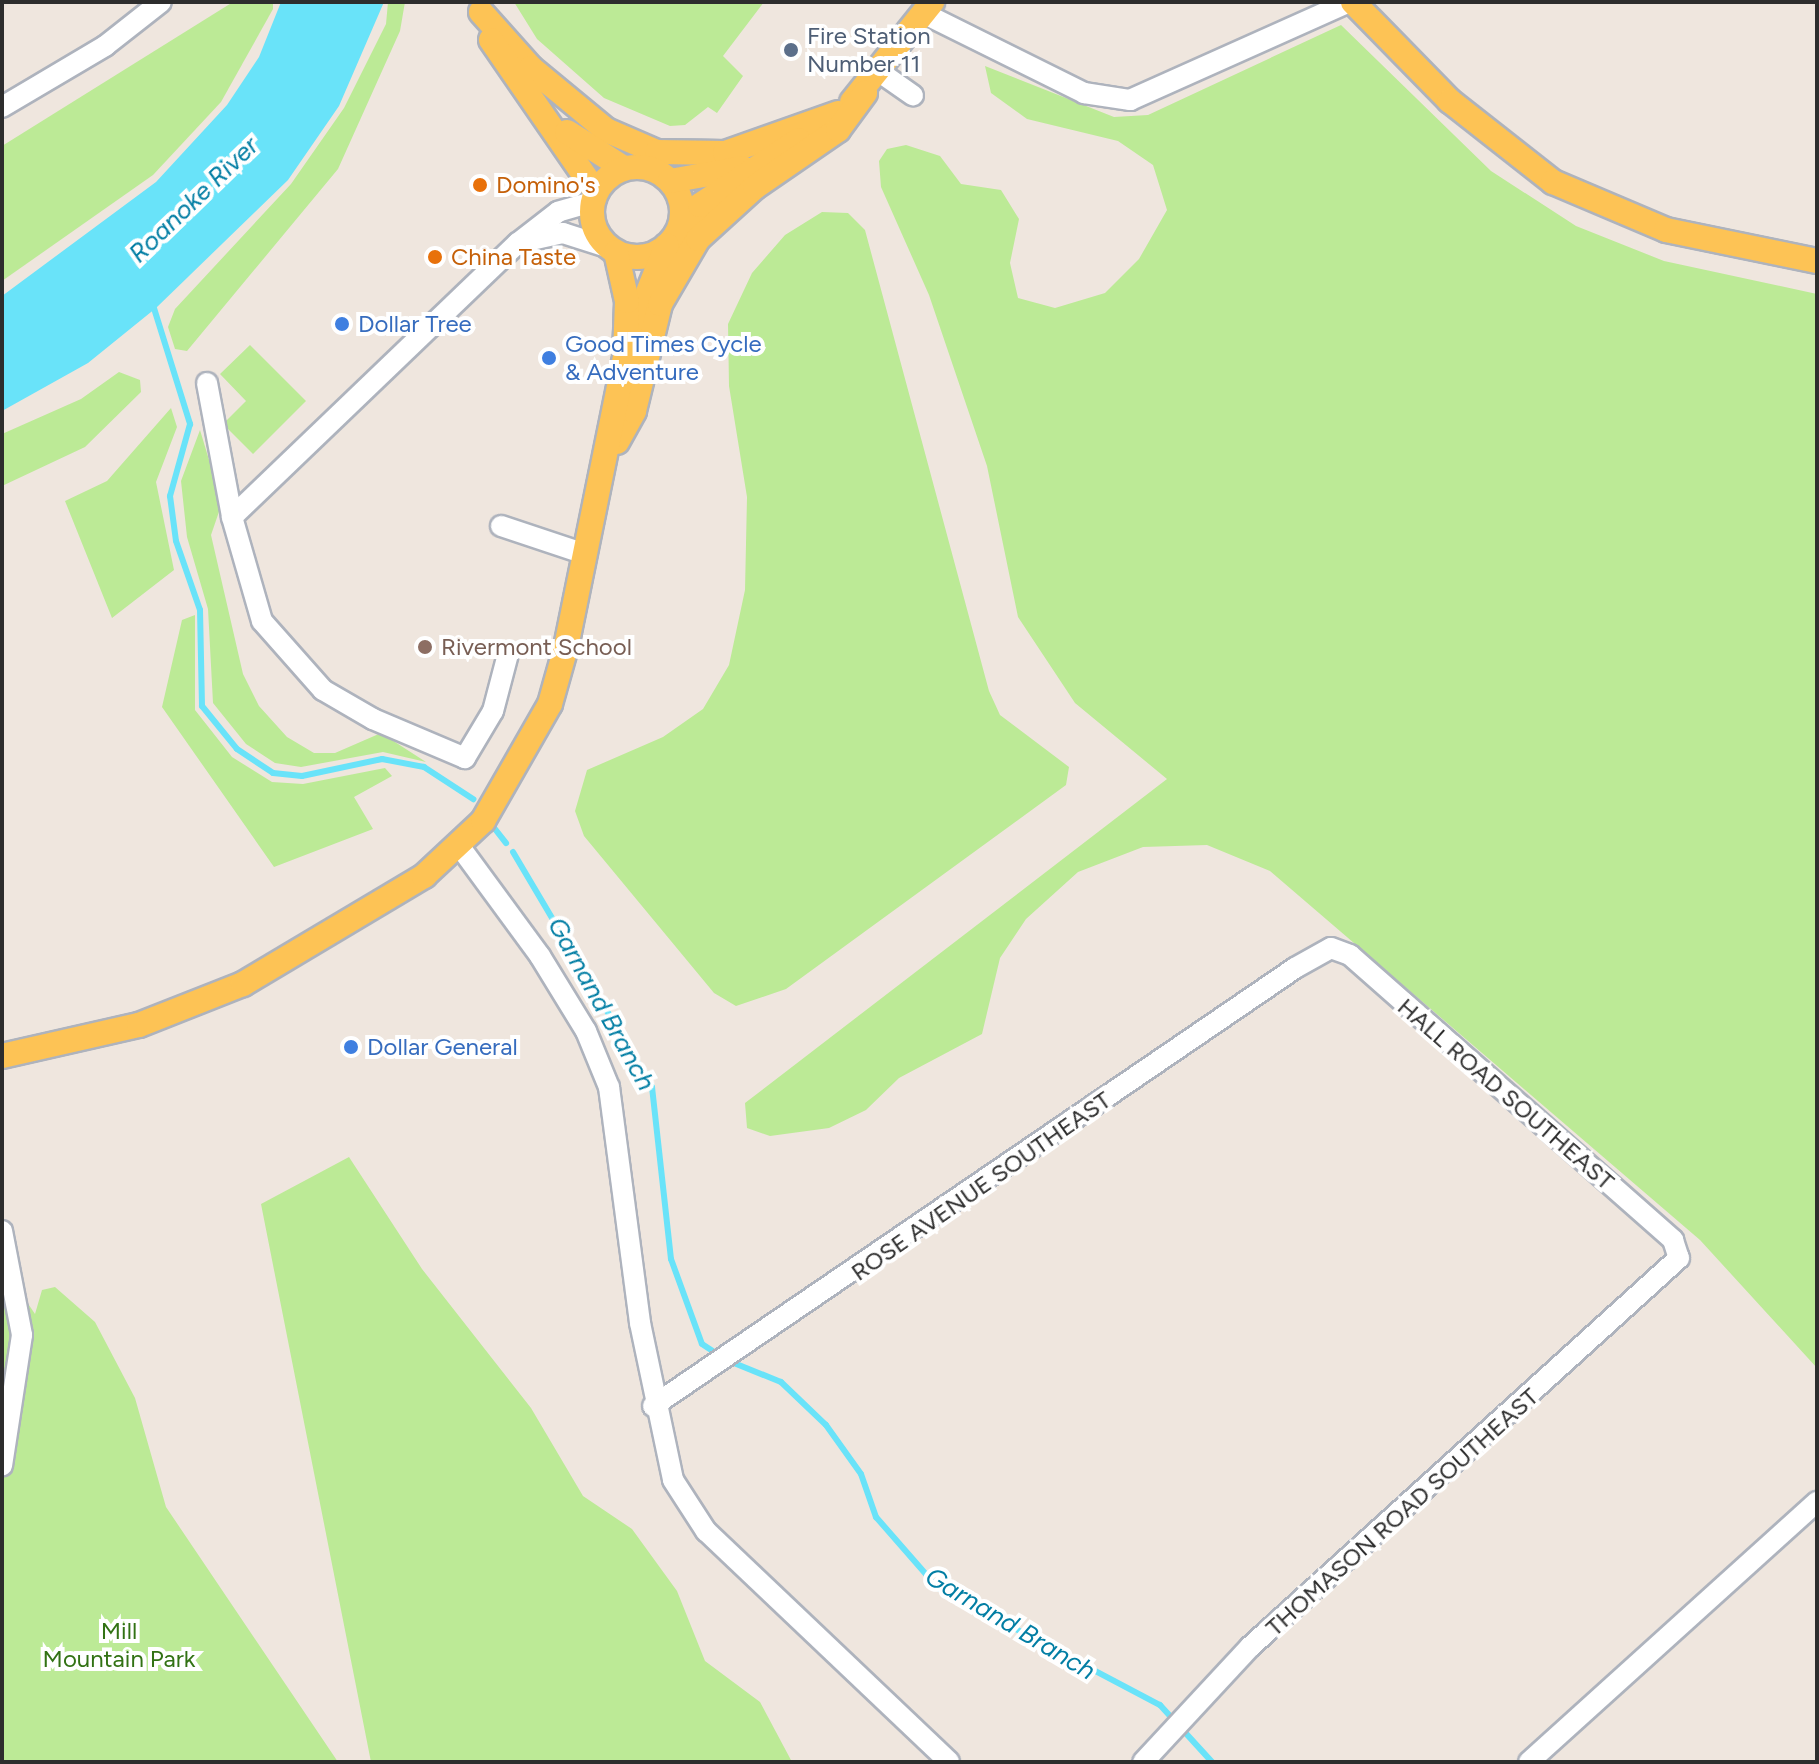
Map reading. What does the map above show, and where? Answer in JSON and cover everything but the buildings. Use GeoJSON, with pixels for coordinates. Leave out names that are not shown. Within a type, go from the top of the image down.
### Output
{"type":"FeatureCollection","features":[{"type":"Feature","properties":{"kind":"main road"},"geometry":{"type":"LineString","coordinates":[[1351,2],[1450,101],[1553,182],[1666,230],[1817,261]]}},
{"type":"Feature","properties":{"kind":"main road"},"geometry":{"type":"LineString","coordinates":[[479,7],[531,68],[606,130],[657,152],[725,153],[838,113]]}},
{"type":"Feature","properties":{"kind":"main road"},"geometry":{"type":"LineString","coordinates":[[2,1056],[139,1025],[243,984],[460,847],[504,789],[550,704],[605,464],[625,356],[627,301],[612,249],[592,222],[594,197],[555,124],[495,49],[479,7]]}},
{"type":"Feature","properties":{"kind":"main road"},"geometry":{"type":"LineString","coordinates":[[605,464],[634,411],[643,357],[677,269],[732,206],[838,130],[929,8]]}},
{"type":"Feature","properties":{"kind":"main road"},"geometry":{"type":"LineString","coordinates":[[612,249],[643,257],[671,240],[700,205],[865,93]]}},
{"type":"Feature","properties":{"kind":"main road"},"geometry":{"type":"LineString","coordinates":[[555,124],[624,168],[653,169],[670,181],[682,216],[625,356]]}},
{"type":"Feature","properties":{"kind":"main road"},"geometry":{"type":"LineString","coordinates":[[670,181],[757,165]]}},
{"type":"Feature","properties":{"kind":"main road"},"geometry":{"type":"LineString","coordinates":[[594,197],[624,168]]}},
{"type":"Feature","properties":{"kind":"street"},"geometry":{"type":"LineString","coordinates":[[2,107],[115,40],[161,2]]}},
{"type":"Feature","properties":{"kind":"street"},"geometry":{"type":"LineString","coordinates":[[929,8],[1084,93],[1130,100],[1351,2]]}},
{"type":"Feature","properties":{"kind":"street"},"geometry":{"type":"LineString","coordinates":[[881,73],[913,95]]}},
{"type":"Feature","properties":{"kind":"street"},"geometry":{"type":"LineString","coordinates":[[232,517],[518,243],[558,212],[594,197]]}},
{"type":"Feature","properties":{"kind":"street"},"geometry":{"type":"LineString","coordinates":[[518,243],[563,233],[612,249]]}},
{"type":"Feature","properties":{"kind":"street"},"geometry":{"type":"LineString","coordinates":[[207,383],[232,517],[262,621],[323,690],[373,719],[465,758],[493,711],[508,654]]}},
{"type":"Feature","properties":{"kind":"street"},"geometry":{"type":"LineString","coordinates":[[501,526],[585,554]]}},
{"type":"Feature","properties":{"kind":"street"},"geometry":{"type":"LineString","coordinates":[[460,847],[540,956],[586,1031],[609,1087],[653,1406],[673,1480],[706,1531],[949,1762]]}},
{"type":"Feature","properties":{"kind":"street","name":"HALL ROAD SOUTHEAST"},"geometry":{"type":"LineString","coordinates":[[1307,961],[1331,948],[1350,955],[1673,1240],[1679,1258],[1670,1271]]}},
{"type":"Feature","properties":{"kind":"street","name":"ROSE AVENUE SOUTHEAST"},"geometry":{"type":"LineString","coordinates":[[653,1406],[705,1374],[1307,961]]}},
{"type":"Feature","properties":{"kind":"street"},"geometry":{"type":"LineString","coordinates":[[2,1231],[22,1335],[2,1465]]}},
{"type":"Feature","properties":{"kind":"street","name":"THOMASON ROAD SOUTHEAST"},"geometry":{"type":"LineString","coordinates":[[1151,1755],[1195,1713],[1250,1647],[1670,1271]]}},
{"type":"Feature","properties":{"kind":"street"},"geometry":{"type":"LineString","coordinates":[[1529,1762],[1817,1502]]}},
{"type":"Feature","properties":{"kind":"green space"},"geometry":{"type":"Polygon","coordinates":[[[233,2],[273,2],[273,9],[221,102],[153,175],[2,281],[2,146],[233,2]]]}},
{"type":"Feature","properties":{"kind":"green space"},"geometry":{"type":"Polygon","coordinates":[[[388,2],[405,2],[400,31],[338,169],[187,351],[175,349],[168,327],[175,309],[291,184],[344,108],[386,24],[388,2]]]}},
{"type":"Feature","properties":{"kind":"green space"},"geometry":{"type":"Polygon","coordinates":[[[514,2],[764,2],[723,56],[743,76],[717,113],[708,107],[685,125],[670,126],[604,98],[537,39],[514,2]]]}},
{"type":"Feature","properties":{"kind":"green space"},"geometry":{"type":"Polygon","coordinates":[[[1341,25],[1491,171],[1576,226],[1664,261],[1817,294],[1817,1368],[1700,1240],[1270,871],[1207,845],[1143,847],[1078,872],[1026,919],[1000,958],[982,1034],[899,1078],[866,1110],[829,1128],[770,1136],[747,1128],[745,1103],[1167,779],[1075,703],[1018,617],[987,466],[929,295],[881,187],[879,161],[887,149],[906,145],[940,156],[961,184],[1001,190],[1019,219],[1010,263],[1018,298],[1055,308],[1105,293],[1139,259],[1167,210],[1153,165],[1118,141],[1027,119],[991,93],[985,66],[1114,117],[1148,115],[1341,25]]]}},
{"type":"Feature","properties":{"kind":"green space"},"geometry":{"type":"Polygon","coordinates":[[[822,212],[848,213],[865,230],[989,691],[1000,715],[1069,767],[1066,785],[786,989],[736,1006],[714,993],[584,836],[575,811],[587,770],[663,737],[703,709],[729,665],[745,590],[747,497],[729,386],[728,324],[752,273],[785,235],[822,212]]]}},
{"type":"Feature","properties":{"kind":"green space"},"geometry":{"type":"Polygon","coordinates":[[[250,345],[306,401],[253,454],[223,424],[246,401],[220,374],[250,345]]]}},
{"type":"Feature","properties":{"kind":"green space"},"geometry":{"type":"Polygon","coordinates":[[[119,372],[140,380],[141,392],[85,447],[2,486],[2,434],[81,399],[119,372]]]}},
{"type":"Feature","properties":{"kind":"green space"},"geometry":{"type":"Polygon","coordinates":[[[171,408],[177,427],[156,482],[174,570],[112,618],[65,501],[107,481],[171,408]]]}},
{"type":"Feature","properties":{"kind":"green space"},"geometry":{"type":"Polygon","coordinates":[[[200,430],[222,503],[211,535],[243,674],[259,706],[287,737],[314,753],[335,753],[381,733],[426,762],[383,752],[301,767],[275,763],[246,744],[213,703],[208,609],[187,537],[181,481],[200,430]]]}},
{"type":"Feature","properties":{"kind":"green space"},"geometry":{"type":"Polygon","coordinates":[[[195,615],[195,710],[232,757],[272,782],[303,784],[385,768],[392,776],[354,797],[373,829],[274,867],[162,707],[182,620],[195,615]]]}},
{"type":"Feature","properties":{"kind":"green space"},"geometry":{"type":"Polygon","coordinates":[[[349,1157],[422,1269],[531,1408],[583,1496],[632,1529],[677,1591],[705,1661],[760,1702],[792,1762],[371,1762],[261,1204],[349,1157]]]}},
{"type":"Feature","properties":{"kind":"green space","name":"Mill Mountain Park"},"geometry":{"type":"Polygon","coordinates":[[[2,1265],[35,1314],[42,1290],[55,1287],[95,1322],[135,1398],[166,1507],[338,1762],[2,1762],[2,1265]]]}},
{"type":"Feature","properties":{"kind":"water","name":"Roanoke River"},"geometry":{"type":"Polygon","coordinates":[[[281,2],[384,2],[339,106],[288,180],[156,308],[88,363],[2,411],[2,296],[156,182],[227,105],[259,57],[281,2]]]}},
{"type":"Feature","properties":{"kind":"waterway","name":"Garnand Branch"},"geometry":{"type":"LineString","coordinates":[[153,305],[190,424],[170,496],[176,541],[200,610],[202,706],[237,749],[273,773],[302,776],[382,759],[424,767],[473,799]]}},
{"type":"Feature","properties":{"kind":"waterway","name":"Garnand Branch"},"geometry":{"type":"LineString","coordinates":[[495,829],[506,843]]}},
{"type":"Feature","properties":{"kind":"waterway","name":"Garnand Branch"},"geometry":{"type":"LineString","coordinates":[[513,852],[652,1087],[671,1259],[702,1344],[719,1355]]}},
{"type":"Feature","properties":{"kind":"waterway","name":"Garnand Branch"},"geometry":{"type":"LineString","coordinates":[[729,1361],[781,1382],[826,1425],[861,1474],[876,1517],[938,1588],[1160,1705],[1212,1762]]}},
{"type":"Feature","properties":{"kind":"place","name":"Fire Station Number 11"},"geometry":{"type":"Point","coordinates":[791,50]}},
{"type":"Feature","properties":{"kind":"place","name":"Domino's"},"geometry":{"type":"Point","coordinates":[480,185]}},
{"type":"Feature","properties":{"kind":"place","name":"China Taste"},"geometry":{"type":"Point","coordinates":[435,257]}},
{"type":"Feature","properties":{"kind":"place","name":"Dollar Tree"},"geometry":{"type":"Point","coordinates":[342,324]}},
{"type":"Feature","properties":{"kind":"place","name":"Good Times Cycle & Adventure"},"geometry":{"type":"Point","coordinates":[549,358]}},
{"type":"Feature","properties":{"kind":"place","name":"Rivermont School"},"geometry":{"type":"Point","coordinates":[425,647]}},
{"type":"Feature","properties":{"kind":"place","name":"Dollar General"},"geometry":{"type":"Point","coordinates":[351,1047]}}]}
